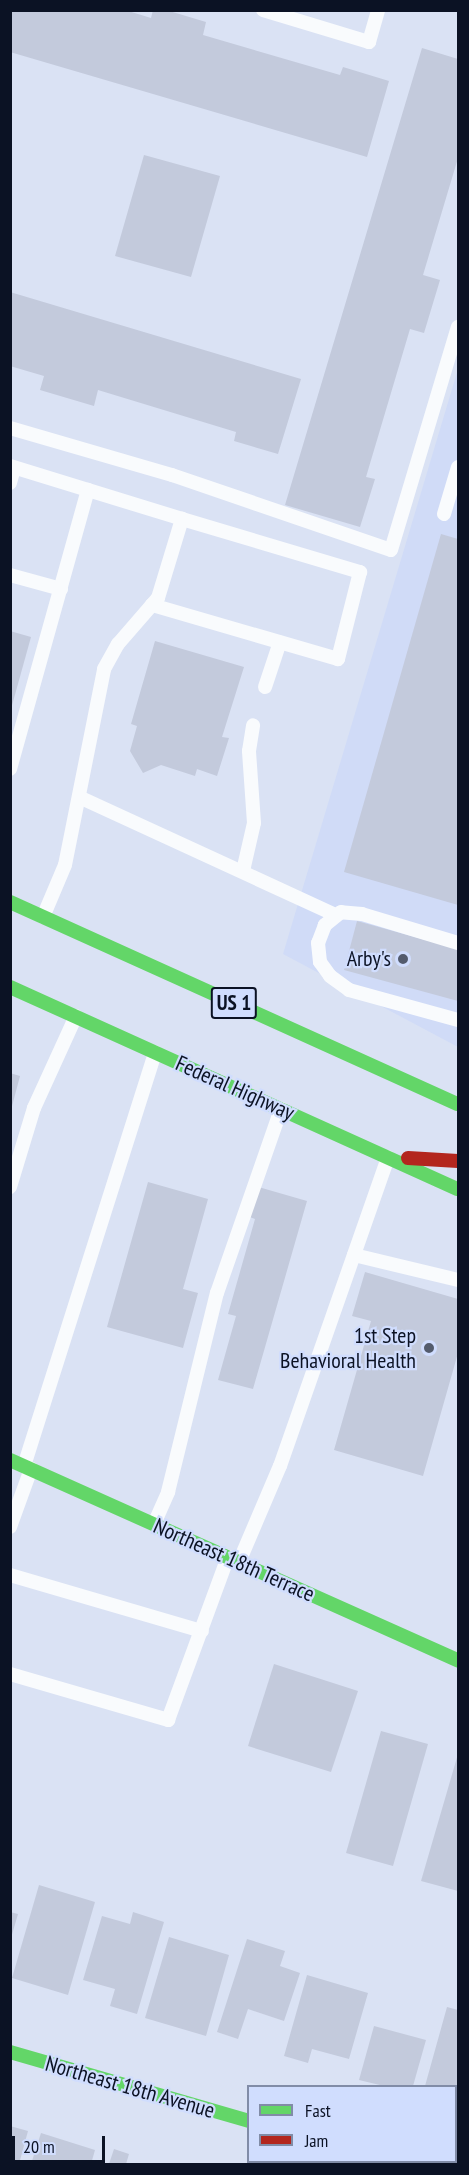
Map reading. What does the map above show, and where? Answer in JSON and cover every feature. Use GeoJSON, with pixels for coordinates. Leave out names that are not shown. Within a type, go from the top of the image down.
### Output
{"type":"FeatureCollection","features":[{"type":"Feature","properties":{"kind":"main road","name":"US 1"},"geometry":{"type":"LineString","coordinates":[[10,902],[459,1104]]}},
{"type":"Feature","properties":{"kind":"main road","name":"Federal Highway"},"geometry":{"type":"LineString","coordinates":[[10,987],[459,1189]]}},
{"type":"Feature","properties":{"kind":"main road"},"geometry":{"type":"LineString","coordinates":[[388,1157],[459,1161]]}},
{"type":"Feature","properties":{"kind":"main road","name":"Northeast 18th Terrace"},"geometry":{"type":"LineString","coordinates":[[10,1460],[459,1660]]}},
{"type":"Feature","properties":{"kind":"main road","name":"Northeast 18th Avenue"},"geometry":{"type":"LineString","coordinates":[[10,2052],[247,2120]]}},
{"type":"Feature","properties":{"kind":"lane"},"geometry":{"type":"LineString","coordinates":[[263,10],[369,42],[378,10]]}},
{"type":"Feature","properties":{"kind":"lane"},"geometry":{"type":"LineString","coordinates":[[10,428],[172,475],[391,550],[459,327]]}},
{"type":"Feature","properties":{"kind":"lane"},"geometry":{"type":"LineString","coordinates":[[10,483],[12,467],[360,572],[338,660],[152,605]]}},
{"type":"Feature","properties":{"kind":"lane"},"geometry":{"type":"LineString","coordinates":[[444,514],[459,467]]}},
{"type":"Feature","properties":{"kind":"lane"},"geometry":{"type":"LineString","coordinates":[[10,769],[88,490]]}},
{"type":"Feature","properties":{"kind":"lane"},"geometry":{"type":"LineString","coordinates":[[43,917],[62,875],[104,669],[118,644],[152,605],[182,519]]}},
{"type":"Feature","properties":{"kind":"lane"},"geometry":{"type":"LineString","coordinates":[[10,575],[61,590]]}},
{"type":"Feature","properties":{"kind":"lane"},"geometry":{"type":"LineString","coordinates":[[265,687],[280,642]]}},
{"type":"Feature","properties":{"kind":"lane"},"geometry":{"type":"LineString","coordinates":[[243,870],[254,823],[249,751],[253,725]]}},
{"type":"Feature","properties":{"kind":"lane"},"geometry":{"type":"LineString","coordinates":[[79,797],[243,870],[336,915]]}},
{"type":"Feature","properties":{"kind":"lane"},"geometry":{"type":"LineString","coordinates":[[459,943],[363,914],[341,912],[325,925],[318,943],[320,962],[330,976],[349,990],[380,1001],[459,1020]]}},
{"type":"Feature","properties":{"kind":"lane"},"geometry":{"type":"LineString","coordinates":[[10,1187],[34,1108],[76,1016]]}},
{"type":"Feature","properties":{"kind":"lane"},"geometry":{"type":"LineString","coordinates":[[10,1527],[155,1052]]}},
{"type":"Feature","properties":{"kind":"lane"},"geometry":{"type":"LineString","coordinates":[[154,1524],[168,1492],[217,1293],[281,1109]]}},
{"type":"Feature","properties":{"kind":"lane"},"geometry":{"type":"LineString","coordinates":[[10,1674],[168,1720],[202,1631],[280,1466],[388,1157]]}},
{"type":"Feature","properties":{"kind":"lane"},"geometry":{"type":"LineString","coordinates":[[354,1255],[459,1280]]}},
{"type":"Feature","properties":{"kind":"lane"},"geometry":{"type":"LineString","coordinates":[[10,1575],[202,1631]]}},
{"type":"Feature","properties":{"kind":"shaded area"},"geometry":{"type":"Polygon","coordinates":[[[458,369],[458,1047],[283,954],[458,369]]]}},
{"type":"Feature","properties":{"kind":"building"},"geometry":{"type":"Polygon","coordinates":[[[10,10],[125,10],[151,18],[153,10],[166,10],[206,22],[203,35],[340,75],[343,67],[389,81],[367,157],[10,52],[10,10]]]}},
{"type":"Feature","properties":{"kind":"building"},"geometry":{"type":"Polygon","coordinates":[[[422,48],[458,59],[458,158],[423,275],[440,280],[424,333],[410,329],[366,477],[375,479],[360,527],[285,505],[422,48]]]}},
{"type":"Feature","properties":{"kind":"building"},"geometry":{"type":"Polygon","coordinates":[[[144,155],[220,176],[191,277],[115,256],[144,155]]]}},
{"type":"Feature","properties":{"kind":"building"},"geometry":{"type":"Polygon","coordinates":[[[10,292],[301,379],[278,454],[234,441],[236,432],[98,390],[94,406],[40,390],[44,376],[10,366],[10,292]]]}},
{"type":"Feature","properties":{"kind":"building"},"geometry":{"type":"Polygon","coordinates":[[[441,534],[458,539],[458,905],[344,872],[441,534]]]}},
{"type":"Feature","properties":{"kind":"building"},"geometry":{"type":"Polygon","coordinates":[[[10,631],[31,637],[11,709],[10,709],[10,631]]]}},
{"type":"Feature","properties":{"kind":"building"},"geometry":{"type":"Polygon","coordinates":[[[155,641],[244,667],[222,737],[229,738],[217,776],[197,769],[195,776],[161,765],[143,773],[130,751],[137,726],[131,724],[155,641]]]}},
{"type":"Feature","properties":{"kind":"building","name":"Arby's"},"geometry":{"type":"Polygon","coordinates":[[[357,921],[458,949],[458,1001],[344,970],[357,921]]]}},
{"type":"Feature","properties":{"kind":"building"},"geometry":{"type":"Polygon","coordinates":[[[10,1073],[20,1076],[11,1110],[10,1110],[10,1073]]]}},
{"type":"Feature","properties":{"kind":"building"},"geometry":{"type":"Polygon","coordinates":[[[148,1182],[208,1199],[183,1289],[198,1293],[183,1348],[107,1327],[148,1182]]]}},
{"type":"Feature","properties":{"kind":"building"},"geometry":{"type":"Polygon","coordinates":[[[255,1186],[307,1201],[253,1389],[218,1380],[236,1316],[228,1314],[255,1219],[247,1216],[255,1186]]]}},
{"type":"Feature","properties":{"kind":"building"},"geometry":{"type":"Polygon","coordinates":[[[365,1272],[458,1299],[458,1353],[423,1476],[334,1450],[371,1321],[352,1316],[365,1272]]]}},
{"type":"Feature","properties":{"kind":"building"},"geometry":{"type":"Polygon","coordinates":[[[274,1664],[358,1691],[331,1772],[248,1746],[274,1664]]]}},
{"type":"Feature","properties":{"kind":"building"},"geometry":{"type":"Polygon","coordinates":[[[381,1731],[428,1744],[393,1866],[346,1853],[381,1731]]]}},
{"type":"Feature","properties":{"kind":"building"},"geometry":{"type":"Polygon","coordinates":[[[458,1754],[458,1891],[421,1881],[458,1754]]]}},
{"type":"Feature","properties":{"kind":"building"},"geometry":{"type":"Polygon","coordinates":[[[39,1885],[95,1902],[68,1995],[12,1978],[39,1885]]]}},
{"type":"Feature","properties":{"kind":"building"},"geometry":{"type":"Polygon","coordinates":[[[10,1912],[18,1914],[11,1938],[10,1938],[10,1912]]]}},
{"type":"Feature","properties":{"kind":"building"},"geometry":{"type":"Polygon","coordinates":[[[133,1912],[164,1922],[137,2014],[110,2006],[115,1989],[83,1980],[102,1916],[130,1924],[133,1912]]]}},
{"type":"Feature","properties":{"kind":"building"},"geometry":{"type":"Polygon","coordinates":[[[169,1937],[229,1955],[206,2036],[145,2018],[169,1937]]]}},
{"type":"Feature","properties":{"kind":"building"},"geometry":{"type":"Polygon","coordinates":[[[247,1939],[285,1951],[280,1966],[300,1973],[284,2021],[248,2009],[238,2039],[217,2032],[247,1939]]]}},
{"type":"Feature","properties":{"kind":"building"},"geometry":{"type":"Polygon","coordinates":[[[307,1975],[368,1993],[349,2059],[312,2049],[308,2063],[284,2056],[307,1975]]]}},
{"type":"Feature","properties":{"kind":"building"},"geometry":{"type":"Polygon","coordinates":[[[447,2007],[458,2010],[458,2109],[457,2085],[425,2085],[447,2007]]]}},
{"type":"Feature","properties":{"kind":"building"},"geometry":{"type":"Polygon","coordinates":[[[374,2026],[426,2040],[413,2085],[380,2085],[359,2080],[374,2026]]]}},
{"type":"Feature","properties":{"kind":"building"},"geometry":{"type":"Polygon","coordinates":[[[10,2126],[28,2131],[19,2164],[10,2164],[10,2126]]]}},
{"type":"Feature","properties":{"kind":"building"},"geometry":{"type":"Polygon","coordinates":[[[41,2133],[95,2150],[91,2164],[31,2164],[41,2133]]]}},
{"type":"Feature","properties":{"kind":"building"},"geometry":{"type":"Polygon","coordinates":[[[114,2149],[129,2154],[126,2164],[109,2164],[114,2149]]]}},
{"type":"Feature","properties":{"kind":"traffic: fast"},"geometry":{"type":"LineString","coordinates":[[10,902],[458,1104]]}},
{"type":"Feature","properties":{"kind":"traffic: fast"},"geometry":{"type":"LineString","coordinates":[[10,987],[458,1189]]}},
{"type":"Feature","properties":{"kind":"traffic: fast"},"geometry":{"type":"LineString","coordinates":[[10,1460],[458,1660]]}},
{"type":"Feature","properties":{"kind":"traffic: fast"},"geometry":{"type":"LineString","coordinates":[[10,2052],[247,2120]]}},
{"type":"Feature","properties":{"kind":"traffic: jam"},"geometry":{"type":"LineString","coordinates":[[408,1158],[458,1161]]}},
{"type":"Feature","properties":{"kind":"place","name":"Arby's"},"geometry":{"type":"Point","coordinates":[403,959]}},
{"type":"Feature","properties":{"kind":"place","name":"1st Step Behavioral Health"},"geometry":{"type":"Point","coordinates":[429,1348]}}]}
